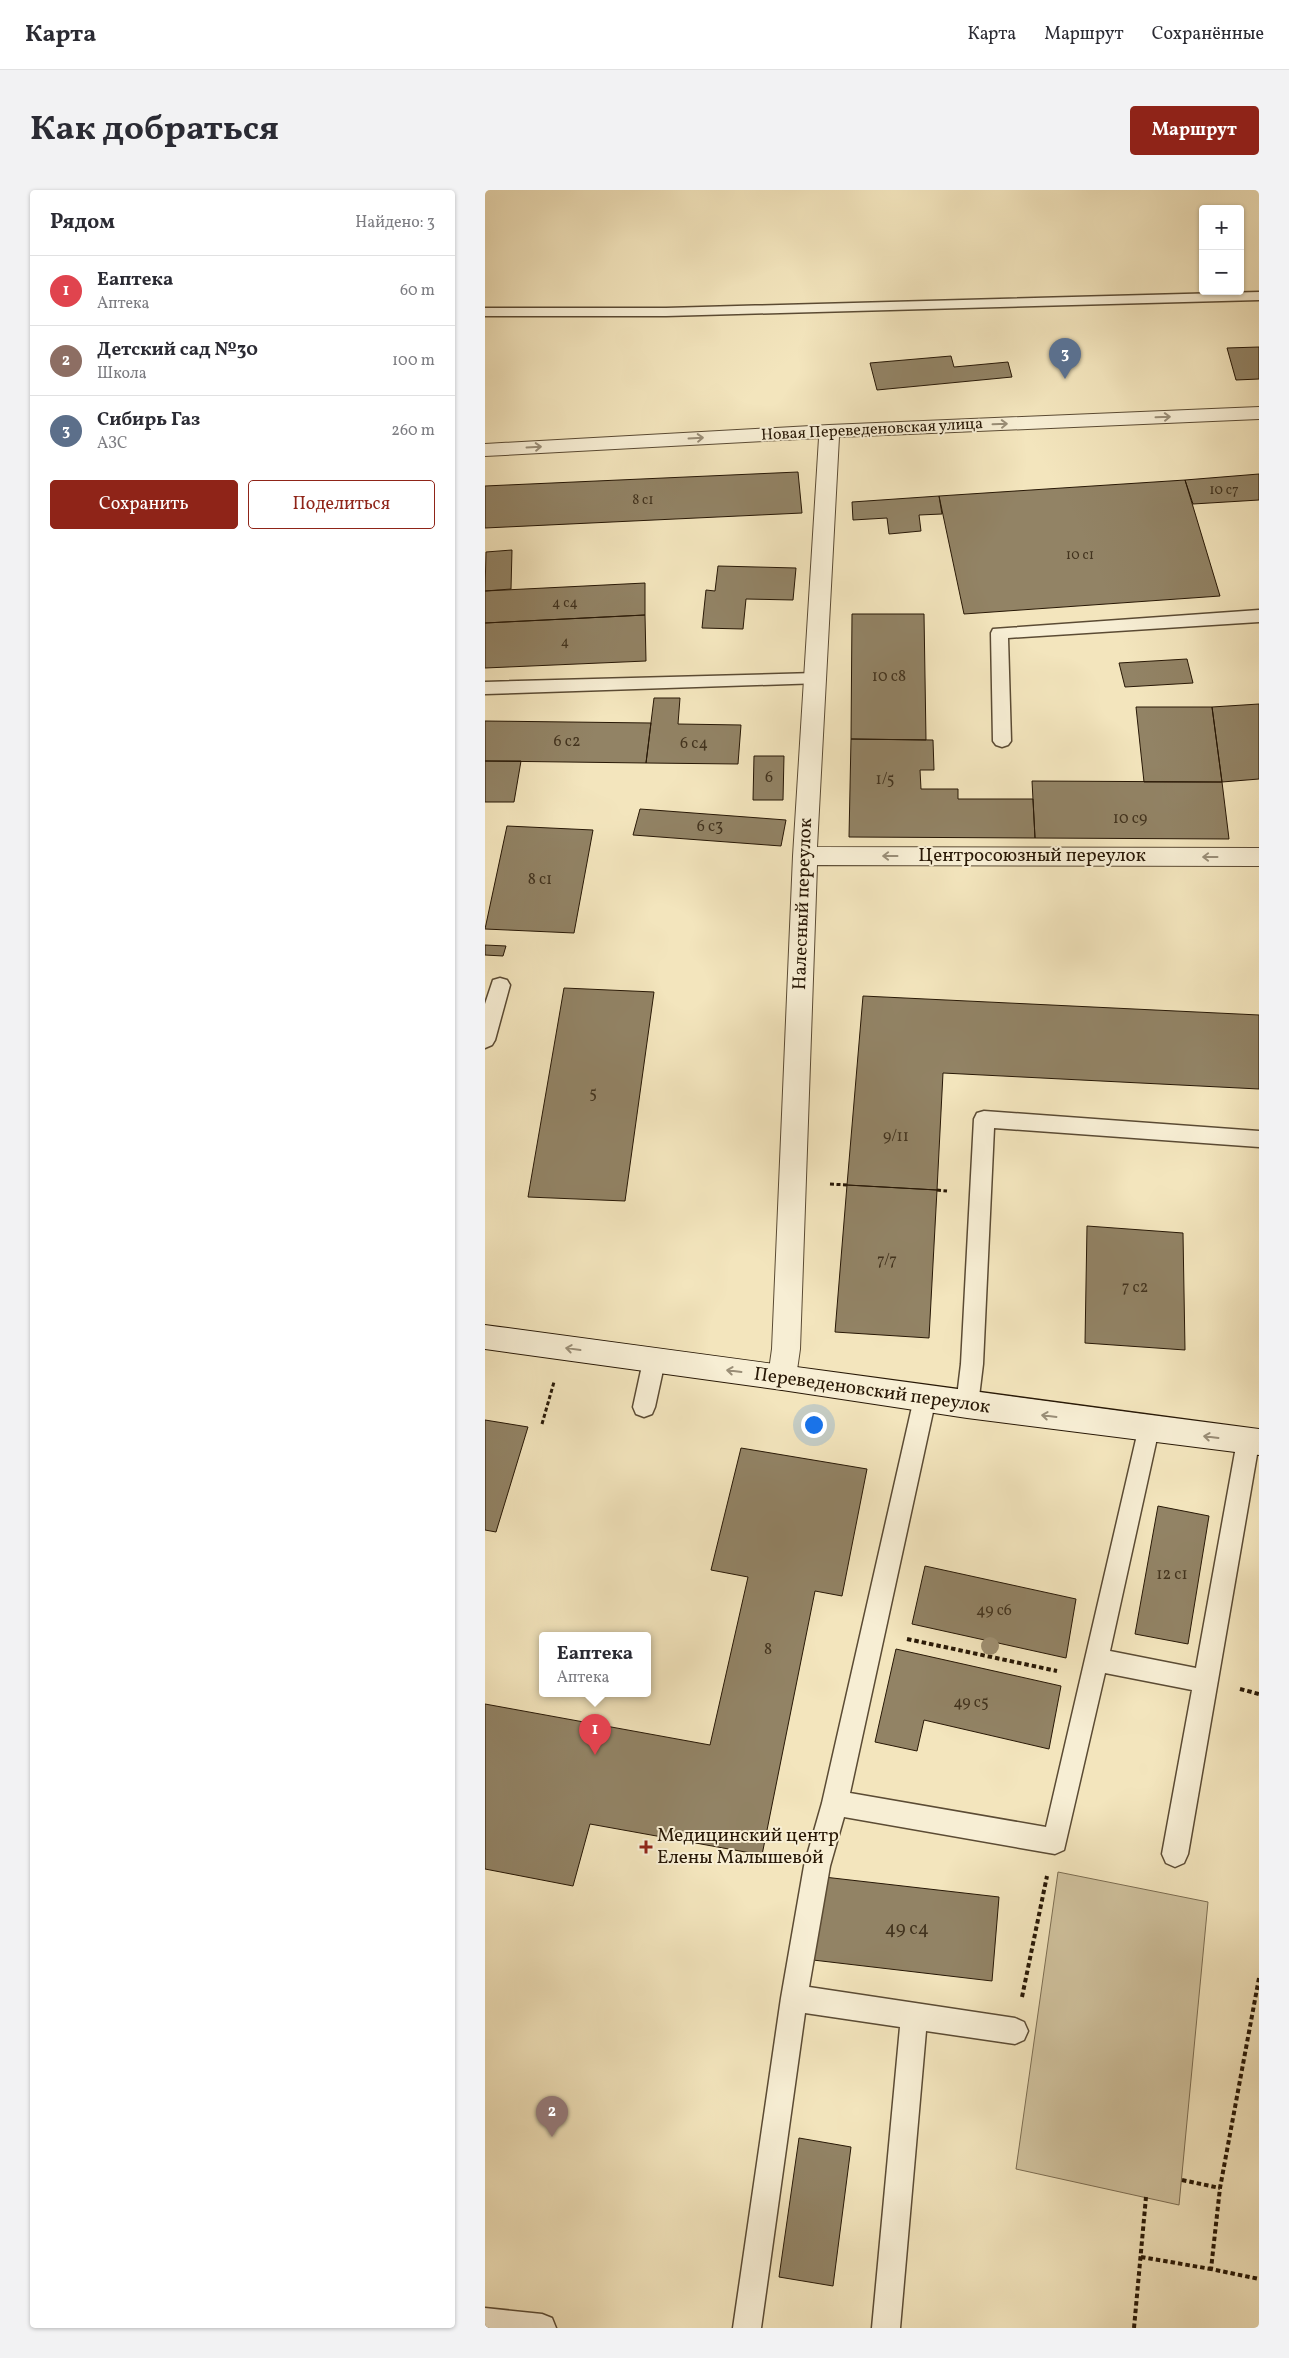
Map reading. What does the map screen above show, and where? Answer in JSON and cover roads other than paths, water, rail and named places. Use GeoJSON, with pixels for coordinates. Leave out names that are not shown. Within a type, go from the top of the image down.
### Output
{"type":"FeatureCollection","features":[{"type":"Feature","properties":{"kind":"street","name":"Новая Переведеновская улица"},"geometry":{"type":"LineString","coordinates":[[485,450],[829,431],[1259,413]]}},
{"type":"Feature","properties":{"kind":"street","name":"Налесный переулок"},"geometry":{"type":"LineString","coordinates":[[783,1377],[786,1349],[805,856],[829,431]]}},
{"type":"Feature","properties":{"kind":"street","name":"Центросоюзный переулок"},"geometry":{"type":"LineString","coordinates":[[805,856],[1259,857]]}},
{"type":"Feature","properties":{"kind":"street","name":"Переведеновский переулок"},"geometry":{"type":"LineString","coordinates":[[485,1337],[783,1377],[967,1405],[1253,1442]]}},
{"type":"Feature","properties":{"kind":"lane"},"geometry":{"type":"LineString","coordinates":[[485,312],[667,312],[1259,296]]}},
{"type":"Feature","properties":{"kind":"lane"},"geometry":{"type":"LineString","coordinates":[[1003,741],[999,633],[1259,616]]}},
{"type":"Feature","properties":{"kind":"lane"},"geometry":{"type":"LineString","coordinates":[[485,688],[815,679]]}},
{"type":"Feature","properties":{"kind":"lane"},"geometry":{"type":"LineString","coordinates":[[485,1040],[500,985]]}},
{"type":"Feature","properties":{"kind":"lane"},"geometry":{"type":"LineString","coordinates":[[967,1405],[972,1364],[984,1119],[1259,1139]]}},
{"type":"Feature","properties":{"kind":"lane"},"geometry":{"type":"LineString","coordinates":[[644,1408],[654,1361]]}},
{"type":"Feature","properties":{"kind":"lane"},"geometry":{"type":"LineString","coordinates":[[747,2328],[794,1998],[817,1866],[835,1803],[925,1398]]}},
{"type":"Feature","properties":{"kind":"lane"},"geometry":{"type":"LineString","coordinates":[[835,1803],[1055,1842],[1148,1429]]}},
{"type":"Feature","properties":{"kind":"lane"},"geometry":{"type":"LineString","coordinates":[[1175,1854],[1205,1681],[1253,1442]]}},
{"type":"Feature","properties":{"kind":"lane"},"geometry":{"type":"LineString","coordinates":[[1095,1669],[1205,1681]]}},
{"type":"Feature","properties":{"kind":"lane"},"geometry":{"type":"LineString","coordinates":[[794,1998],[1015,2031]]}},
{"type":"Feature","properties":{"kind":"lane"},"geometry":{"type":"LineString","coordinates":[[886,2328],[915,2016]]}},
{"type":"Feature","properties":{"kind":"lane"},"geometry":{"type":"LineString","coordinates":[[485,2322],[542,2328]]}},
{"type":"Feature","properties":{"kind":"place","name":"Сибирь Газ"},"geometry":{"type":"Point","coordinates":[1065,379]}},
{"type":"Feature","properties":{"kind":"place","name":"Еаптека"},"geometry":{"type":"Point","coordinates":[595,1755]}},
{"type":"Feature","properties":{"kind":"place","name":"Медицинский центр Елены Малышевой"},"geometry":{"type":"Point","coordinates":[646,1847]}},
{"type":"Feature","properties":{"kind":"place","name":"Детский сад №30"},"geometry":{"type":"Point","coordinates":[552,2137]}}]}
